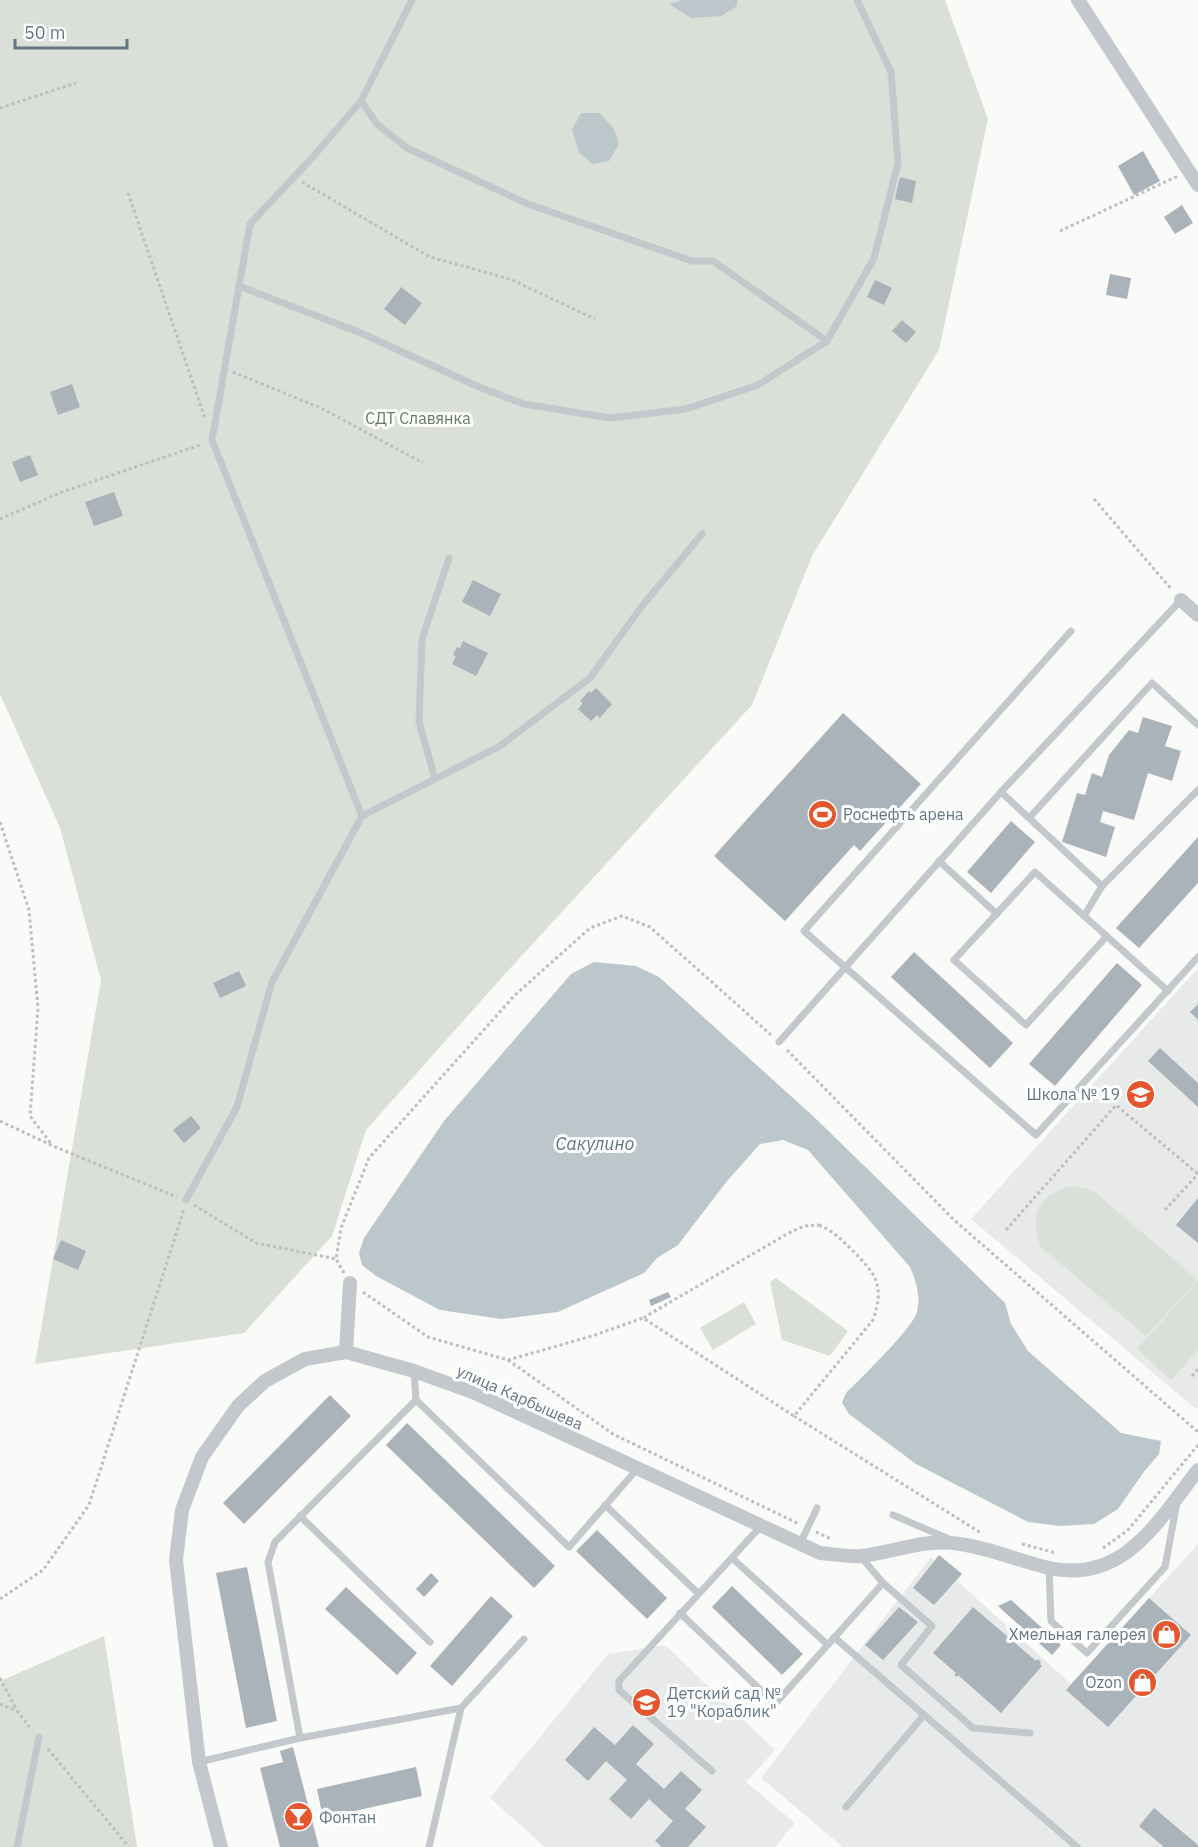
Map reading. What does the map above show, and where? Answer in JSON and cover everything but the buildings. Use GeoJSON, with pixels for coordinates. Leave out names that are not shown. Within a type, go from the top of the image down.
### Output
{"type":"FeatureCollection","features":[{"type":"Feature","properties":{"kind":"street"},"geometry":{"type":"LineString","coordinates":[[1078,0],[1194,169],[1198,185]]}},
{"type":"Feature","properties":{"kind":"street"},"geometry":{"type":"LineString","coordinates":[[1181,600],[1198,615]]}},
{"type":"Feature","properties":{"kind":"street"},"geometry":{"type":"LineString","coordinates":[[346,1352],[350,1283]]}},
{"type":"Feature","properties":{"kind":"street","name":"улица Карбышева"},"geometry":{"type":"LineString","coordinates":[[221,1847],[199,1762],[176,1560],[182,1510],[202,1457],[238,1406],[265,1381],[305,1359],[346,1352],[414,1371],[475,1393],[820,1553],[860,1556],[922,1542],[960,1544],[1049,1568],[1072,1572],[1097,1568],[1122,1557],[1146,1535],[1198,1470]]}},
{"type":"Feature","properties":{"kind":"lane"},"geometry":{"type":"LineString","coordinates":[[362,816],[212,440],[250,224],[294,178],[361,101],[412,0]]}},
{"type":"Feature","properties":{"kind":"lane"},"geometry":{"type":"LineString","coordinates":[[239,286],[361,333],[478,387],[524,404],[610,418],[686,409],[758,385],[827,341],[874,258],[898,163],[891,72],[857,0]]}},
{"type":"Feature","properties":{"kind":"lane"},"geometry":{"type":"LineString","coordinates":[[361,101],[377,124],[407,148],[528,204],[692,261],[713,261],[827,341]]}},
{"type":"Feature","properties":{"kind":"lane"},"geometry":{"type":"LineString","coordinates":[[186,1200],[237,1107],[272,982],[362,816],[500,746],[590,678],[642,606],[702,534]]}},
{"type":"Feature","properties":{"kind":"lane"},"geometry":{"type":"LineString","coordinates":[[435,779],[419,722],[422,639],[448,558]]}},
{"type":"Feature","properties":{"kind":"lane"},"geometry":{"type":"LineString","coordinates":[[779,1042],[1001,792],[1181,600]]}},
{"type":"Feature","properties":{"kind":"lane"},"geometry":{"type":"LineString","coordinates":[[1071,631],[804,931],[1036,1135],[1198,957]]}},
{"type":"Feature","properties":{"kind":"lane"},"geometry":{"type":"LineString","coordinates":[[1029,818],[1152,682],[1198,725]]}},
{"type":"Feature","properties":{"kind":"lane"},"geometry":{"type":"LineString","coordinates":[[1084,916],[1102,886],[1198,790]]}},
{"type":"Feature","properties":{"kind":"lane"},"geometry":{"type":"LineString","coordinates":[[1001,792],[1102,886]]}},
{"type":"Feature","properties":{"kind":"lane"},"geometry":{"type":"LineString","coordinates":[[939,861],[997,914]]}},
{"type":"Feature","properties":{"kind":"lane"},"geometry":{"type":"LineString","coordinates":[[1107,936],[1026,1025],[954,960],[1035,872],[1107,936],[1168,991]]}},
{"type":"Feature","properties":{"kind":"lane"},"geometry":{"type":"LineString","coordinates":[[414,1371],[416,1400],[568,1547],[638,1468]]}},
{"type":"Feature","properties":{"kind":"lane"},"geometry":{"type":"LineString","coordinates":[[300,1738],[268,1562],[275,1542],[416,1400]]}},
{"type":"Feature","properties":{"kind":"lane"},"geometry":{"type":"LineString","coordinates":[[1049,1568],[1051,1621],[1087,1653],[1165,1567],[1179,1494]]}},
{"type":"Feature","properties":{"kind":"lane"},"geometry":{"type":"LineString","coordinates":[[606,1505],[698,1593]]}},
{"type":"Feature","properties":{"kind":"lane"},"geometry":{"type":"LineString","coordinates":[[800,1544],[817,1508]]}},
{"type":"Feature","properties":{"kind":"lane"},"geometry":{"type":"LineString","coordinates":[[893,1515],[960,1544]]}},
{"type":"Feature","properties":{"kind":"lane"},"geometry":{"type":"LineString","coordinates":[[300,1516],[430,1642]]}},
{"type":"Feature","properties":{"kind":"lane"},"geometry":{"type":"LineString","coordinates":[[712,1771],[619,1690],[619,1681],[761,1526]]}},
{"type":"Feature","properties":{"kind":"lane"},"geometry":{"type":"LineString","coordinates":[[860,1556],[883,1583],[932,1626],[901,1665],[973,1728],[1030,1733]]}},
{"type":"Feature","properties":{"kind":"lane"},"geometry":{"type":"LineString","coordinates":[[732,1558],[828,1645]]}},
{"type":"Feature","properties":{"kind":"lane"},"geometry":{"type":"LineString","coordinates":[[680,1613],[775,1704],[883,1583]]}},
{"type":"Feature","properties":{"kind":"lane"},"geometry":{"type":"LineString","coordinates":[[834,1637],[1077,1847]]}},
{"type":"Feature","properties":{"kind":"lane"},"geometry":{"type":"LineString","coordinates":[[429,1847],[461,1708],[524,1639]]}},
{"type":"Feature","properties":{"kind":"lane"},"geometry":{"type":"LineString","coordinates":[[199,1762],[300,1738],[461,1708]]}},
{"type":"Feature","properties":{"kind":"lane"},"geometry":{"type":"LineString","coordinates":[[846,1807],[924,1715]]}},
{"type":"Feature","properties":{"kind":"lane"},"geometry":{"type":"LineString","coordinates":[[17,1847],[39,1737]]}},
{"type":"Feature","properties":{"kind":"path"},"geometry":{"type":"LineString","coordinates":[[0,108],[76,83]]}},
{"type":"Feature","properties":{"kind":"path"},"geometry":{"type":"LineString","coordinates":[[1060,231],[1194,169]]}},
{"type":"Feature","properties":{"kind":"path"},"geometry":{"type":"LineString","coordinates":[[294,178],[430,257],[510,279],[595,319]]}},
{"type":"Feature","properties":{"kind":"path"},"geometry":{"type":"LineString","coordinates":[[128,193],[205,418]]}},
{"type":"Feature","properties":{"kind":"path"},"geometry":{"type":"LineString","coordinates":[[225,368],[323,409],[423,463]]}},
{"type":"Feature","properties":{"kind":"path"},"geometry":{"type":"LineString","coordinates":[[0,519],[62,492],[212,440]]}},
{"type":"Feature","properties":{"kind":"path"},"geometry":{"type":"LineString","coordinates":[[1094,499],[1181,600]]}},
{"type":"Feature","properties":{"kind":"path"},"geometry":{"type":"LineString","coordinates":[[0,822],[29,910],[38,1008],[30,1116],[53,1146],[0,1121]]}},
{"type":"Feature","properties":{"kind":"path"},"geometry":{"type":"LineString","coordinates":[[835,1540],[613,1434],[508,1360],[428,1337],[350,1283],[336,1259],[341,1228],[369,1158],[514,995],[590,928],[622,916],[650,927],[779,1042],[954,1220],[1198,1432]]}},
{"type":"Feature","properties":{"kind":"path"},"geometry":{"type":"LineString","coordinates":[[1006,1230],[1116,1105],[1198,1174],[1165,1210]]}},
{"type":"Feature","properties":{"kind":"path"},"geometry":{"type":"LineString","coordinates":[[0,1599],[43,1570],[89,1505],[186,1200]]}},
{"type":"Feature","properties":{"kind":"path"},"geometry":{"type":"LineString","coordinates":[[508,1360],[592,1336],[643,1318],[787,1234],[804,1226],[819,1225],[833,1231],[872,1270],[878,1292],[878,1306],[873,1320],[794,1416]]}},
{"type":"Feature","properties":{"kind":"path"},"geometry":{"type":"LineString","coordinates":[[643,1318],[980,1533]]}},
{"type":"Feature","properties":{"kind":"path"},"geometry":{"type":"LineString","coordinates":[[1191,1376],[1198,1369]]}},
{"type":"Feature","properties":{"kind":"path"},"geometry":{"type":"LineString","coordinates":[[1096,1553],[1128,1530],[1198,1445]]}},
{"type":"Feature","properties":{"kind":"path"},"geometry":{"type":"LineString","coordinates":[[968,1532],[991,1536]]}},
{"type":"Feature","properties":{"kind":"path"},"geometry":{"type":"LineString","coordinates":[[1012,1541],[1056,1553]]}},
{"type":"Feature","properties":{"kind":"path"},"geometry":{"type":"LineString","coordinates":[[0,1678],[17,1711],[129,1847]]}},
{"type":"Feature","properties":{"kind":"path"},"geometry":{"type":"LineString","coordinates":[[0,1704],[17,1711]]}},
{"type":"Feature","properties":{"kind":"shaded area","name":"Школа № 19"},"geometry":{"type":"Polygon","coordinates":[[[1198,968],[1198,1406],[1196,1409],[971,1219],[1198,968]]]}},
{"type":"Feature","properties":{"kind":"shaded area"},"geometry":{"type":"Polygon","coordinates":[[[1198,1544],[1198,1847],[843,1847],[761,1778],[931,1557],[1071,1684],[1198,1544]]]}},
{"type":"Feature","properties":{"kind":"shaded area","name":"Детский сад № 19 \"Кораблик\""},"geometry":{"type":"Polygon","coordinates":[[[665,1645],[775,1750],[746,1782],[795,1823],[775,1847],[545,1847],[490,1798],[608,1654],[665,1645]]]}},
{"type":"Feature","properties":{"kind":"green space","name":"СДТ Славянка"},"geometry":{"type":"Polygon","coordinates":[[[0,0],[945,0],[988,119],[939,350],[812,556],[752,705],[505,974],[366,1130],[332,1236],[244,1333],[35,1364],[101,980],[60,828],[0,694],[0,0]]]}},
{"type":"Feature","properties":{"kind":"green space"},"geometry":{"type":"Polygon","coordinates":[[[1075,1186],[1096,1193],[1197,1281],[1146,1336],[1041,1247],[1035,1225],[1040,1207],[1053,1193],[1075,1186]]]}},
{"type":"Feature","properties":{"kind":"green space"},"geometry":{"type":"Polygon","coordinates":[[[776,1278],[848,1331],[830,1356],[782,1340],[770,1282],[776,1278]]]}},
{"type":"Feature","properties":{"kind":"green space"},"geometry":{"type":"Polygon","coordinates":[[[1198,1281],[1198,1350],[1171,1380],[1137,1349],[1198,1281]]]}},
{"type":"Feature","properties":{"kind":"green space"},"geometry":{"type":"Polygon","coordinates":[[[744,1302],[756,1324],[713,1350],[700,1328],[744,1302]]]}},
{"type":"Feature","properties":{"kind":"green space"},"geometry":{"type":"Polygon","coordinates":[[[104,1636],[137,1847],[0,1847],[0,1681],[104,1636]]]}},
{"type":"Feature","properties":{"kind":"water"},"geometry":{"type":"Polygon","coordinates":[[[682,0],[737,0],[737,6],[721,16],[691,18],[669,4],[682,0]]]}},
{"type":"Feature","properties":{"kind":"water"},"geometry":{"type":"Polygon","coordinates":[[[581,113],[600,113],[614,129],[619,144],[609,161],[592,164],[579,152],[572,130],[581,113]]]}},
{"type":"Feature","properties":{"kind":"water","name":"Сакулино"},"geometry":{"type":"Polygon","coordinates":[[[594,962],[636,966],[659,977],[813,1116],[1005,1303],[1011,1324],[1028,1351],[1121,1433],[1161,1441],[1159,1454],[1118,1509],[1094,1524],[1060,1526],[1028,1522],[916,1464],[849,1414],[842,1403],[846,1393],[913,1320],[918,1306],[917,1289],[910,1267],[808,1150],[783,1140],[760,1144],[727,1181],[678,1245],[657,1258],[644,1273],[558,1312],[501,1319],[440,1310],[376,1276],[362,1265],[359,1253],[364,1238],[444,1121],[571,974],[594,962]]]}},
{"type":"Feature","properties":{"kind":"place","name":"Роснефть арена"},"geometry":{"type":"Point","coordinates":[822,814]}},
{"type":"Feature","properties":{"kind":"place","name":"Школа № 19"},"geometry":{"type":"Point","coordinates":[1141,1094]}},
{"type":"Feature","properties":{"kind":"place","name":"Хмельная галерея"},"geometry":{"type":"Point","coordinates":[1167,1634]}},
{"type":"Feature","properties":{"kind":"place","name":"Ozon"},"geometry":{"type":"Point","coordinates":[1143,1682]}},
{"type":"Feature","properties":{"kind":"place","name":"Детский сад № 19 \"Кораблик\""},"geometry":{"type":"Point","coordinates":[646,1702]}},
{"type":"Feature","properties":{"kind":"place","name":"Фонтан"},"geometry":{"type":"Point","coordinates":[298,1817]}}]}
